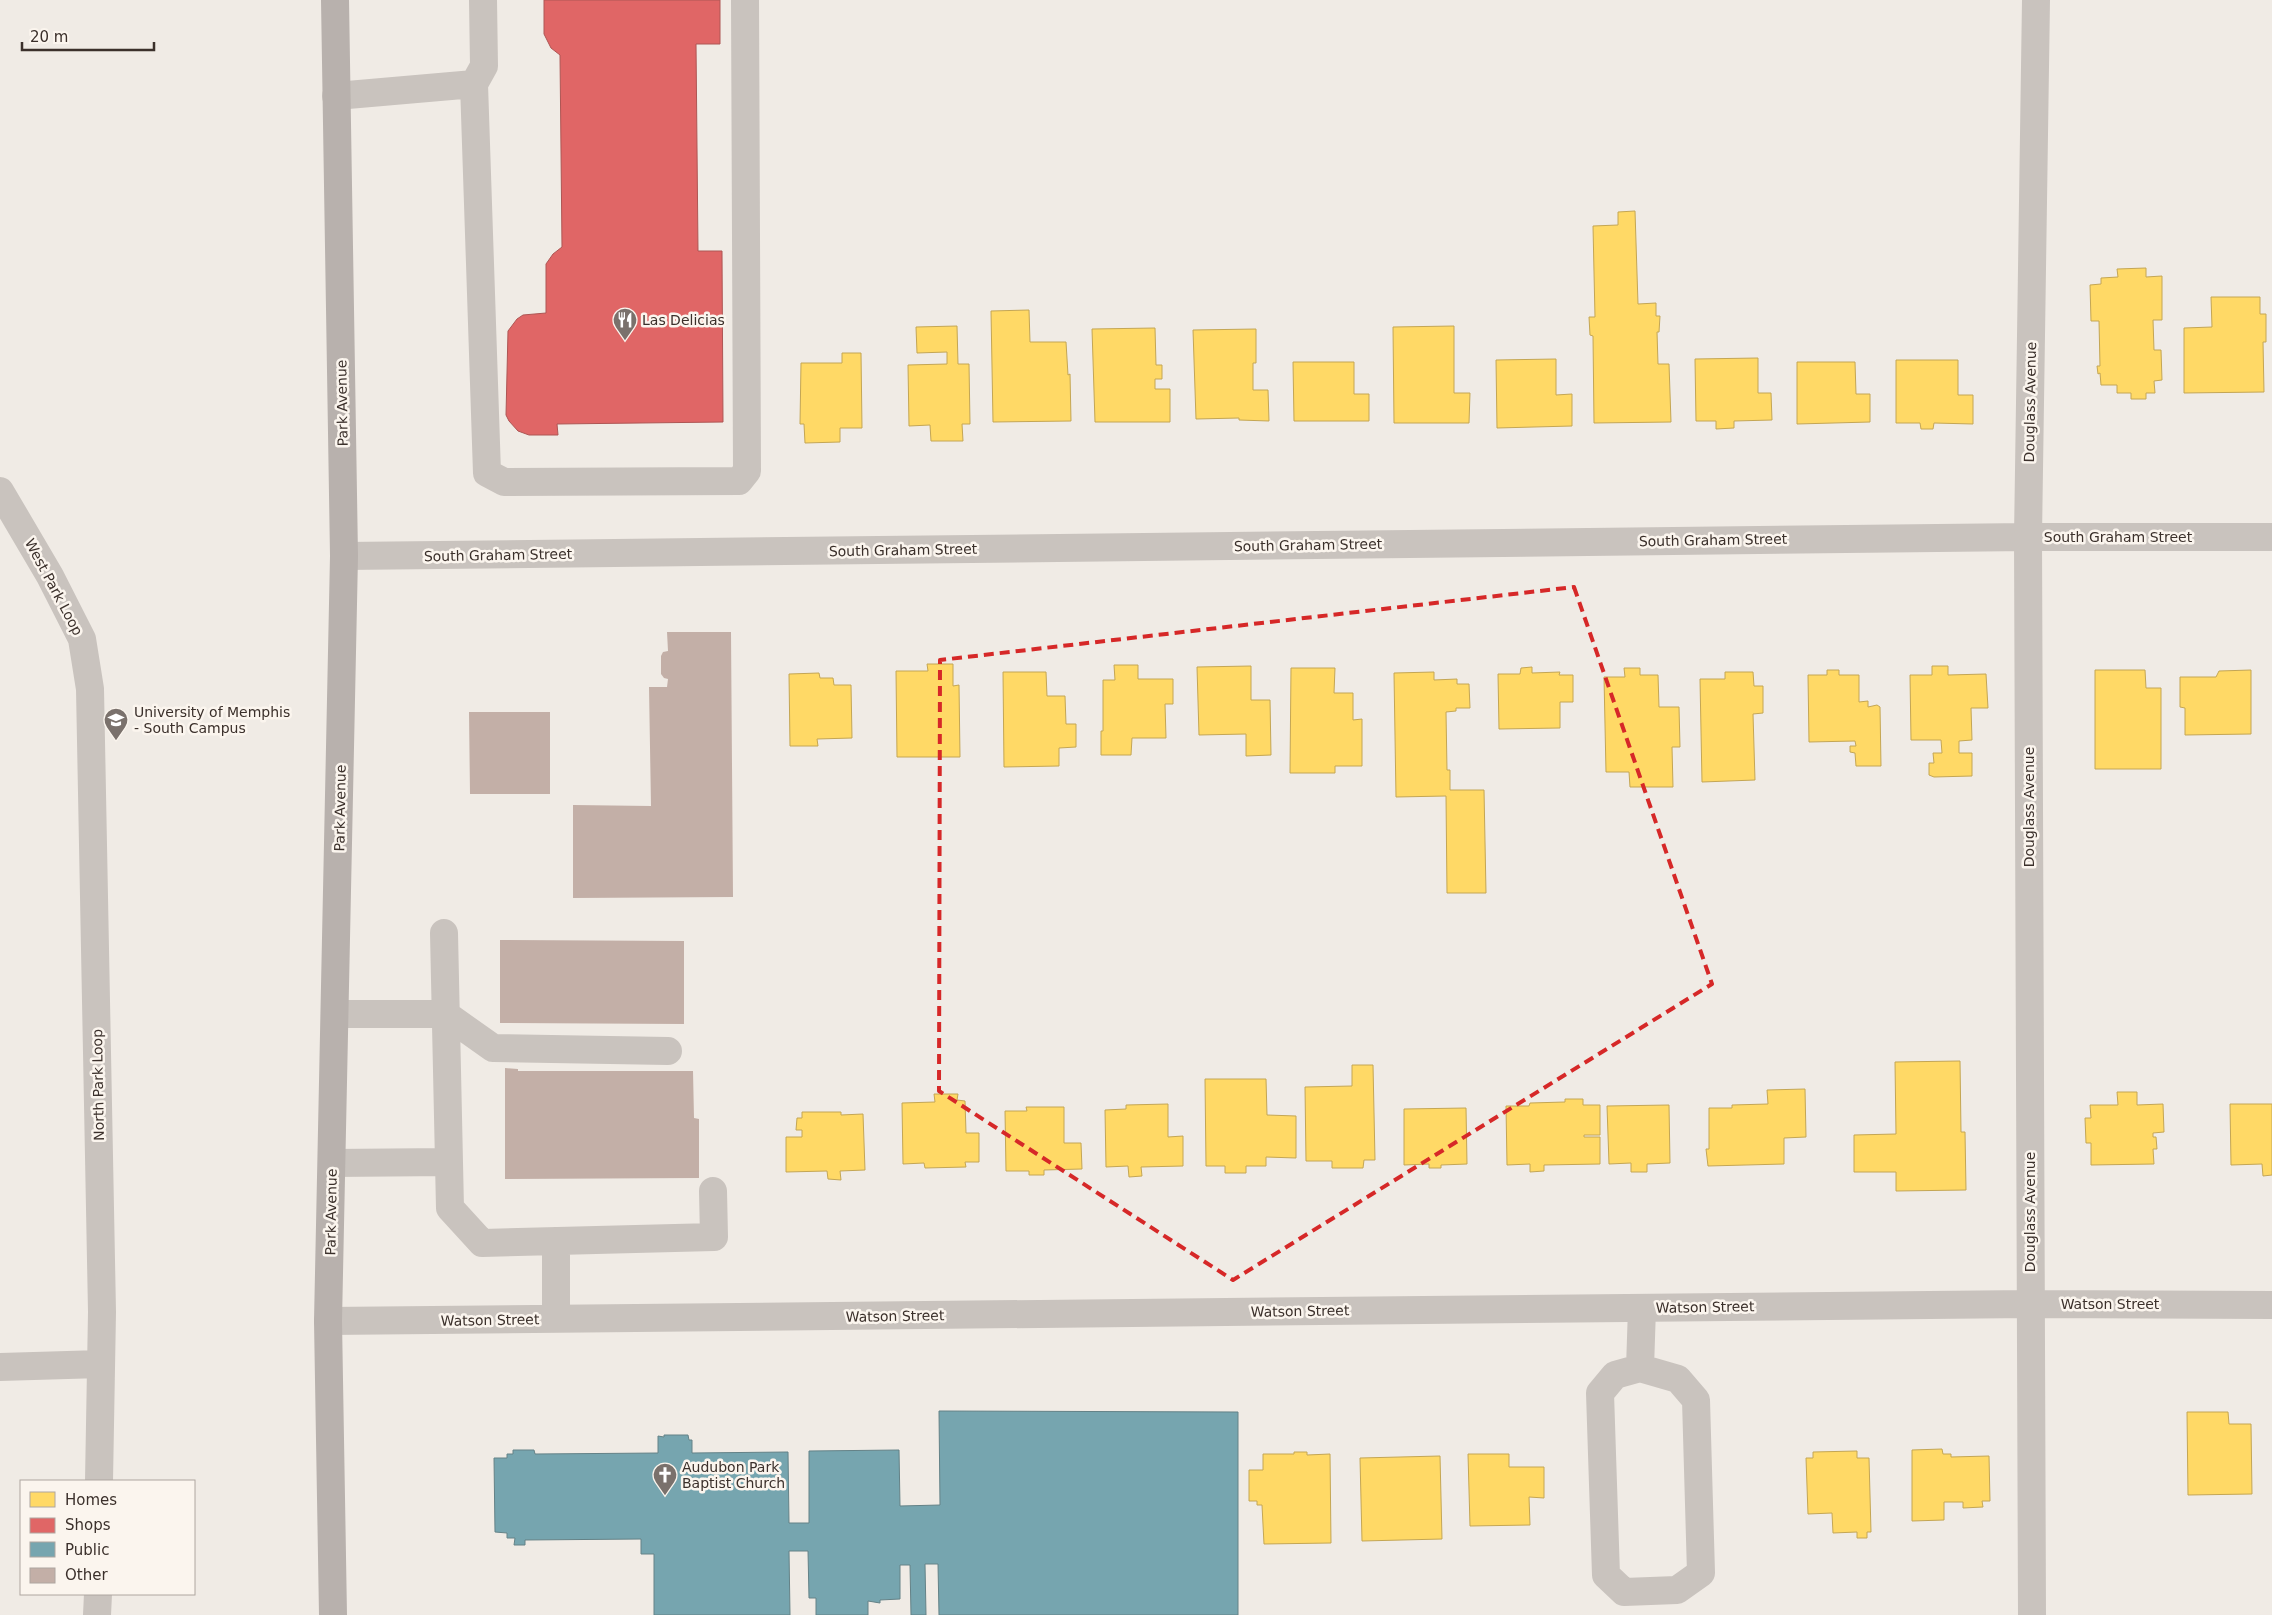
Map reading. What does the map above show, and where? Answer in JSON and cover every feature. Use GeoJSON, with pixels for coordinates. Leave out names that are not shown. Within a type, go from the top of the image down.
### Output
{"type":"FeatureCollection","features":[{"type":"Feature","properties":{"kind":"main road","name":"Park Avenue"},"geometry":{"type":"LineString","coordinates":[[333,1615],[328,1322],[336,1014],[344,556],[335,0]]}},
{"type":"Feature","properties":{"kind":"street"},"geometry":{"type":"LineString","coordinates":[[483,0],[484,66],[474,84],[487,472],[504,482],[739,481],[747,471],[746,0]]}},
{"type":"Feature","properties":{"kind":"street","name":"Douglass Avenue"},"geometry":{"type":"LineString","coordinates":[[2032,1615],[2028,537],[2036,0]]}},
{"type":"Feature","properties":{"kind":"street"},"geometry":{"type":"LineString","coordinates":[[336,96],[474,84]]}},
{"type":"Feature","properties":{"kind":"street","name":"West Park Loop"},"geometry":{"type":"LineString","coordinates":[[0,491],[50,576],[82,639],[90,689]]}},
{"type":"Feature","properties":{"kind":"street","name":"South Graham Street"},"geometry":{"type":"LineString","coordinates":[[344,556],[2028,537],[2272,537]]}},
{"type":"Feature","properties":{"kind":"street","name":"North Park Loop"},"geometry":{"type":"LineString","coordinates":[[90,689],[101,1364],[100,1480]]}},
{"type":"Feature","properties":{"kind":"street"},"geometry":{"type":"LineString","coordinates":[[444,933],[450,1208],[482,1243],[714,1237],[713,1191]]}},
{"type":"Feature","properties":{"kind":"street"},"geometry":{"type":"LineString","coordinates":[[336,1014],[445,1014],[493,1048],[668,1051]]}},
{"type":"Feature","properties":{"kind":"street"},"geometry":{"type":"LineString","coordinates":[[332,1163],[449,1162]]}},
{"type":"Feature","properties":{"kind":"street"},"geometry":{"type":"LineString","coordinates":[[556,1241],[556,1319]]}},
{"type":"Feature","properties":{"kind":"street","name":"Watson Street"},"geometry":{"type":"LineString","coordinates":[[328,1322],[2030,1304],[2272,1305]]}},
{"type":"Feature","properties":{"kind":"street"},"geometry":{"type":"LineString","coordinates":[[1640,1368],[1642,1308]]}},
{"type":"Feature","properties":{"kind":"street"},"geometry":{"type":"LineString","coordinates":[[0,1367],[101,1364]]}},
{"type":"Feature","properties":{"kind":"street"},"geometry":{"type":"LineString","coordinates":[[1640,1368],[1678,1379],[1696,1400],[1701,1573],[1677,1590],[1624,1592],[1606,1575],[1600,1393],[1615,1375],[1640,1368]]}},
{"type":"Feature","properties":{"kind":"street"},"geometry":{"type":"LineString","coordinates":[[97,1615],[98,1595]]}},
{"type":"Feature","properties":{"kind":"highlighted area"},"geometry":{"type":"Polygon","coordinates":[[[1574,587],[1712,984],[1233,1280],[939,1091],[940,660],[1574,587]]]}},
{"type":"Feature","properties":{"kind":"building: Homes"},"geometry":{"type":"Polygon","coordinates":[[[1635,211],[1638,304],[1656,303],[1656,316],[1660,316],[1659,332],[1657,332],[1658,364],[1669,364],[1671,422],[1594,423],[1593,336],[1590,335],[1589,317],[1595,317],[1593,226],[1618,225],[1618,212],[1635,211]]]}},
{"type":"Feature","properties":{"kind":"building: Homes"},"geometry":{"type":"Polygon","coordinates":[[[2146,268],[2146,277],[2162,276],[2162,320],[2153,320],[2154,350],[2161,350],[2162,380],[2154,381],[2155,393],[2146,393],[2146,399],[2131,399],[2131,393],[2117,393],[2117,385],[2101,385],[2097,366],[2100,366],[2099,321],[2091,321],[2090,285],[2101,284],[2101,278],[2118,277],[2117,269],[2146,268]]]}},
{"type":"Feature","properties":{"kind":"building: Homes"},"geometry":{"type":"Polygon","coordinates":[[[2211,297],[2260,297],[2260,314],[2266,314],[2266,342],[2263,342],[2264,392],[2184,393],[2184,328],[2212,327],[2211,297]]]}},
{"type":"Feature","properties":{"kind":"building: Homes"},"geometry":{"type":"Polygon","coordinates":[[[1029,310],[1030,342],[1066,342],[1068,375],[1070,374],[1071,421],[993,422],[991,311],[1029,310]]]}},
{"type":"Feature","properties":{"kind":"building: Homes"},"geometry":{"type":"Polygon","coordinates":[[[957,326],[958,364],[969,364],[970,424],[962,424],[963,441],[931,441],[930,425],[909,426],[908,365],[947,364],[947,352],[917,353],[916,327],[957,326]]]}},
{"type":"Feature","properties":{"kind":"building: Homes"},"geometry":{"type":"Polygon","coordinates":[[[1454,326],[1454,393],[1470,393],[1469,423],[1394,423],[1393,327],[1454,326]]]}},
{"type":"Feature","properties":{"kind":"building: Homes"},"geometry":{"type":"Polygon","coordinates":[[[1155,328],[1156,365],[1162,365],[1162,379],[1155,379],[1155,389],[1170,389],[1170,422],[1095,422],[1092,329],[1155,328]]]}},
{"type":"Feature","properties":{"kind":"building: Homes"},"geometry":{"type":"Polygon","coordinates":[[[1256,329],[1256,363],[1253,363],[1253,390],[1268,390],[1269,421],[1239,420],[1239,418],[1196,419],[1193,330],[1256,329]]]}},
{"type":"Feature","properties":{"kind":"building: Homes"},"geometry":{"type":"Polygon","coordinates":[[[842,353],[861,353],[862,428],[840,428],[840,442],[805,443],[804,424],[800,424],[801,363],[842,363],[842,353]]]}},
{"type":"Feature","properties":{"kind":"building: Homes"},"geometry":{"type":"Polygon","coordinates":[[[1758,358],[1758,393],[1771,393],[1772,420],[1734,421],[1734,428],[1716,429],[1716,421],[1696,421],[1695,359],[1758,358]]]}},
{"type":"Feature","properties":{"kind":"building: Homes"},"geometry":{"type":"Polygon","coordinates":[[[1556,359],[1556,395],[1572,394],[1572,426],[1497,428],[1496,360],[1556,359]]]}},
{"type":"Feature","properties":{"kind":"building: Homes"},"geometry":{"type":"Polygon","coordinates":[[[1896,360],[1958,360],[1958,395],[1973,395],[1973,424],[1934,423],[1933,429],[1921,429],[1920,423],[1896,423],[1896,360]]]}},
{"type":"Feature","properties":{"kind":"building: Homes"},"geometry":{"type":"Polygon","coordinates":[[[1293,362],[1354,362],[1354,394],[1369,394],[1369,421],[1294,421],[1293,362]]]}},
{"type":"Feature","properties":{"kind":"building: Homes"},"geometry":{"type":"Polygon","coordinates":[[[1797,362],[1855,362],[1856,394],[1870,394],[1870,422],[1797,424],[1797,362]]]}},
{"type":"Feature","properties":{"kind":"building: Homes"},"geometry":{"type":"Polygon","coordinates":[[[927,664],[953,664],[953,686],[959,685],[960,757],[897,757],[896,671],[928,671],[927,664]]]}},
{"type":"Feature","properties":{"kind":"building: Homes"},"geometry":{"type":"Polygon","coordinates":[[[1114,665],[1138,665],[1138,679],[1173,679],[1173,704],[1165,704],[1166,738],[1132,738],[1131,755],[1101,755],[1103,680],[1115,680],[1114,665]]]}},
{"type":"Feature","properties":{"kind":"building: Homes"},"geometry":{"type":"Polygon","coordinates":[[[1251,666],[1251,700],[1270,700],[1271,755],[1246,756],[1246,734],[1199,735],[1197,667],[1251,666]]]}},
{"type":"Feature","properties":{"kind":"building: Homes"},"geometry":{"type":"Polygon","coordinates":[[[1932,666],[1948,666],[1948,675],[1986,674],[1988,708],[1971,708],[1972,740],[1959,741],[1959,753],[1972,753],[1972,776],[1934,777],[1929,775],[1929,763],[1934,763],[1933,753],[1942,753],[1941,740],[1911,740],[1910,675],[1932,675],[1932,666]]]}},
{"type":"Feature","properties":{"kind":"building: Homes"},"geometry":{"type":"Polygon","coordinates":[[[1532,667],[1532,673],[1560,672],[1559,675],[1573,675],[1573,702],[1560,702],[1560,728],[1499,729],[1498,674],[1520,674],[1521,668],[1532,667]]]}},
{"type":"Feature","properties":{"kind":"building: Homes"},"geometry":{"type":"Polygon","coordinates":[[[1291,668],[1335,668],[1334,693],[1353,693],[1353,720],[1362,719],[1362,766],[1335,766],[1335,773],[1290,773],[1291,668]]]}},
{"type":"Feature","properties":{"kind":"building: Homes"},"geometry":{"type":"Polygon","coordinates":[[[1624,668],[1640,668],[1640,675],[1658,675],[1659,707],[1679,707],[1680,747],[1672,747],[1673,787],[1630,787],[1629,772],[1606,772],[1604,677],[1625,677],[1624,668]]]}},
{"type":"Feature","properties":{"kind":"building: Homes"},"geometry":{"type":"Polygon","coordinates":[[[1827,670],[1839,670],[1839,675],[1859,675],[1859,702],[1868,701],[1868,707],[1877,705],[1880,707],[1881,766],[1856,766],[1855,753],[1850,752],[1850,746],[1856,746],[1855,741],[1809,742],[1808,675],[1827,675],[1827,670]]]}},
{"type":"Feature","properties":{"kind":"building: Homes"},"geometry":{"type":"Polygon","coordinates":[[[2095,670],[2145,670],[2146,688],[2161,688],[2161,769],[2095,769],[2095,670]]]}},
{"type":"Feature","properties":{"kind":"building: Homes"},"geometry":{"type":"Polygon","coordinates":[[[2251,670],[2251,734],[2185,735],[2185,708],[2180,707],[2180,677],[2216,677],[2219,671],[2251,670]]]}},
{"type":"Feature","properties":{"kind":"building: Homes"},"geometry":{"type":"Polygon","coordinates":[[[1003,672],[1046,672],[1047,696],[1065,696],[1066,724],[1076,724],[1076,747],[1059,748],[1059,766],[1004,767],[1003,672]]]}},
{"type":"Feature","properties":{"kind":"building: Homes"},"geometry":{"type":"Polygon","coordinates":[[[1434,672],[1434,680],[1457,679],[1457,684],[1469,684],[1470,708],[1456,708],[1456,711],[1446,712],[1447,770],[1450,770],[1450,790],[1484,790],[1486,893],[1447,893],[1446,796],[1396,797],[1394,673],[1434,672]]]}},
{"type":"Feature","properties":{"kind":"building: Homes"},"geometry":{"type":"Polygon","coordinates":[[[1725,672],[1753,672],[1754,686],[1763,686],[1763,713],[1753,714],[1755,780],[1702,782],[1700,679],[1725,679],[1725,672]]]}},
{"type":"Feature","properties":{"kind":"building: Homes"},"geometry":{"type":"Polygon","coordinates":[[[819,673],[820,678],[833,678],[834,685],[851,685],[852,738],[817,739],[818,746],[790,746],[789,674],[819,673]]]}},
{"type":"Feature","properties":{"kind":"building: Homes"},"geometry":{"type":"Polygon","coordinates":[[[1960,1061],[1961,1132],[1965,1132],[1966,1190],[1896,1191],[1896,1172],[1854,1172],[1854,1135],[1896,1134],[1895,1062],[1960,1061]]]}},
{"type":"Feature","properties":{"kind":"building: Homes"},"geometry":{"type":"Polygon","coordinates":[[[1352,1065],[1373,1065],[1375,1160],[1364,1160],[1363,1168],[1332,1168],[1332,1161],[1306,1161],[1305,1087],[1352,1086],[1352,1065]]]}},
{"type":"Feature","properties":{"kind":"building: Homes"},"geometry":{"type":"Polygon","coordinates":[[[1205,1079],[1266,1079],[1267,1115],[1296,1116],[1296,1158],[1266,1157],[1266,1166],[1246,1166],[1246,1173],[1225,1173],[1225,1166],[1206,1166],[1205,1079]]]}},
{"type":"Feature","properties":{"kind":"building: Homes"},"geometry":{"type":"Polygon","coordinates":[[[1805,1089],[1806,1137],[1784,1138],[1784,1164],[1708,1166],[1706,1149],[1709,1149],[1709,1108],[1732,1108],[1732,1105],[1768,1104],[1767,1090],[1805,1089]]]}},
{"type":"Feature","properties":{"kind":"building: Homes"},"geometry":{"type":"Polygon","coordinates":[[[2117,1092],[2137,1092],[2137,1105],[2163,1104],[2164,1132],[2153,1133],[2153,1137],[2156,1137],[2157,1149],[2153,1149],[2154,1164],[2091,1165],[2091,1143],[2086,1143],[2085,1118],[2091,1118],[2090,1105],[2118,1105],[2117,1092]]]}},
{"type":"Feature","properties":{"kind":"building: Homes"},"geometry":{"type":"Polygon","coordinates":[[[934,1094],[958,1094],[957,1100],[965,1101],[966,1133],[979,1133],[979,1162],[965,1162],[966,1167],[925,1168],[924,1163],[903,1164],[902,1103],[935,1102],[934,1094]]]}},
{"type":"Feature","properties":{"kind":"building: Homes"},"geometry":{"type":"Polygon","coordinates":[[[1565,1099],[1583,1099],[1583,1105],[1600,1105],[1600,1135],[1584,1135],[1584,1137],[1600,1137],[1600,1164],[1544,1165],[1544,1171],[1530,1172],[1530,1164],[1507,1165],[1506,1106],[1529,1106],[1530,1103],[1565,1102],[1565,1099]]]}},
{"type":"Feature","properties":{"kind":"building: Homes"},"geometry":{"type":"Polygon","coordinates":[[[1168,1104],[1168,1137],[1183,1136],[1183,1166],[1141,1167],[1142,1176],[1129,1177],[1128,1166],[1106,1167],[1105,1110],[1126,1109],[1126,1105],[1168,1104]]]}},
{"type":"Feature","properties":{"kind":"building: Homes"},"geometry":{"type":"Polygon","coordinates":[[[2230,1104],[2272,1104],[2272,1175],[2263,1176],[2262,1164],[2231,1165],[2230,1104]]]}},
{"type":"Feature","properties":{"kind":"building: Homes"},"geometry":{"type":"Polygon","coordinates":[[[1669,1105],[1670,1163],[1647,1164],[1647,1172],[1631,1172],[1631,1163],[1609,1164],[1607,1106],[1669,1105]]]}},
{"type":"Feature","properties":{"kind":"building: Homes"},"geometry":{"type":"Polygon","coordinates":[[[1026,1107],[1064,1107],[1064,1143],[1081,1143],[1082,1169],[1044,1170],[1044,1175],[1029,1175],[1029,1171],[1006,1171],[1005,1111],[1027,1111],[1026,1107]]]}},
{"type":"Feature","properties":{"kind":"building: Homes"},"geometry":{"type":"Polygon","coordinates":[[[1466,1108],[1467,1164],[1441,1165],[1441,1168],[1429,1168],[1429,1164],[1404,1165],[1404,1109],[1466,1108]]]}},
{"type":"Feature","properties":{"kind":"building: Homes"},"geometry":{"type":"Polygon","coordinates":[[[802,1112],[841,1112],[841,1115],[863,1114],[865,1170],[840,1171],[841,1180],[828,1179],[827,1171],[786,1172],[786,1137],[802,1137],[802,1130],[796,1130],[797,1118],[802,1118],[802,1112]]]}},
{"type":"Feature","properties":{"kind":"building: Homes"},"geometry":{"type":"Polygon","coordinates":[[[2187,1412],[2228,1412],[2229,1424],[2251,1424],[2252,1494],[2188,1495],[2187,1412]]]}},
{"type":"Feature","properties":{"kind":"building: Homes"},"geometry":{"type":"Polygon","coordinates":[[[1942,1449],[1943,1454],[1951,1454],[1951,1457],[1989,1456],[1990,1501],[1982,1501],[1983,1507],[1963,1508],[1963,1502],[1944,1502],[1944,1520],[1912,1521],[1912,1450],[1942,1449]]]}},
{"type":"Feature","properties":{"kind":"building: Homes"},"geometry":{"type":"Polygon","coordinates":[[[1857,1451],[1857,1458],[1869,1458],[1871,1532],[1867,1532],[1867,1538],[1857,1538],[1857,1532],[1833,1533],[1832,1513],[1808,1514],[1806,1458],[1813,1458],[1813,1452],[1857,1451]]]}},
{"type":"Feature","properties":{"kind":"building: Homes"},"geometry":{"type":"Polygon","coordinates":[[[1294,1452],[1307,1452],[1307,1455],[1330,1454],[1331,1543],[1264,1544],[1262,1505],[1257,1505],[1257,1501],[1249,1501],[1249,1470],[1263,1470],[1263,1454],[1294,1454],[1294,1452]]]}},
{"type":"Feature","properties":{"kind":"building: Homes"},"geometry":{"type":"Polygon","coordinates":[[[1468,1454],[1509,1454],[1509,1467],[1544,1467],[1544,1498],[1529,1497],[1530,1525],[1470,1526],[1468,1454]]]}},
{"type":"Feature","properties":{"kind":"building: Homes"},"geometry":{"type":"Polygon","coordinates":[[[1440,1456],[1442,1539],[1362,1541],[1360,1458],[1440,1456]]]}},
{"type":"Feature","properties":{"kind":"building: Shops"},"geometry":{"type":"Polygon","coordinates":[[[544,0],[720,0],[720,44],[696,44],[698,251],[722,251],[723,422],[557,424],[558,435],[529,435],[518,431],[506,415],[508,331],[517,319],[523,315],[546,313],[546,264],[553,254],[562,247],[560,55],[551,48],[544,34],[544,0]]]}},
{"type":"Feature","properties":{"kind":"building: Public"},"geometry":{"type":"Polygon","coordinates":[[[939,1411],[1238,1412],[1238,1615],[939,1615],[938,1564],[925,1564],[926,1615],[911,1615],[910,1565],[900,1565],[900,1599],[880,1600],[880,1603],[868,1601],[868,1615],[816,1615],[816,1598],[809,1598],[808,1551],[789,1551],[790,1615],[654,1615],[654,1554],[641,1554],[641,1539],[525,1540],[525,1545],[514,1545],[515,1538],[507,1538],[507,1533],[495,1532],[494,1458],[507,1458],[507,1454],[513,1454],[513,1450],[534,1450],[535,1454],[658,1453],[658,1436],[664,1437],[664,1435],[688,1435],[689,1440],[692,1440],[692,1453],[788,1452],[789,1523],[809,1523],[809,1451],[899,1450],[900,1506],[940,1505],[939,1411]]]}},
{"type":"Feature","properties":{"kind":"building: Other"},"geometry":{"type":"Polygon","coordinates":[[[667,632],[731,632],[733,897],[573,898],[573,805],[651,806],[649,687],[667,687],[668,679],[664,678],[661,674],[661,656],[663,652],[668,651],[667,632]]]}},
{"type":"Feature","properties":{"kind":"building: Other"},"geometry":{"type":"Polygon","coordinates":[[[469,712],[550,712],[550,794],[470,794],[469,712]]]}},
{"type":"Feature","properties":{"kind":"building: Other"},"geometry":{"type":"Polygon","coordinates":[[[500,940],[684,941],[684,1024],[500,1023],[500,940]]]}},
{"type":"Feature","properties":{"kind":"building: Other"},"geometry":{"type":"Polygon","coordinates":[[[505,1068],[518,1069],[518,1071],[693,1071],[694,1118],[699,1119],[699,1178],[505,1179],[505,1068]]]}},
{"type":"Feature","properties":{"kind":"place","name":"Las Delicias"},"geometry":{"type":"Point","coordinates":[625,341]}},
{"type":"Feature","properties":{"kind":"place","name":"University of Memphis - South Campus"},"geometry":{"type":"Point","coordinates":[116,741]}},
{"type":"Feature","properties":{"kind":"place","name":"Audubon Park Baptist Church"},"geometry":{"type":"Point","coordinates":[665,1496]}}]}
